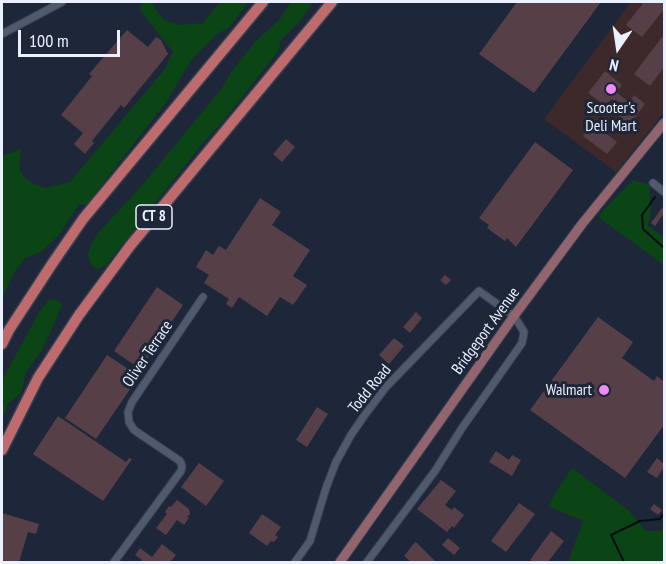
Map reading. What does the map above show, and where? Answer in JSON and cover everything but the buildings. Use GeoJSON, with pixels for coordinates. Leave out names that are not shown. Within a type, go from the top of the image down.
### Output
{"type":"FeatureCollection","features":[{"type":"Feature","properties":{"kind":"highway"},"geometry":{"type":"LineString","coordinates":[[2,344],[83,219],[263,2]]}},
{"type":"Feature","properties":{"kind":"highway","name":"CT 8"},"geometry":{"type":"LineString","coordinates":[[2,450],[38,378],[79,315],[130,246],[332,2]]}},
{"type":"Feature","properties":{"kind":"main road","name":"Bridgeport Avenue"},"geometry":{"type":"LineString","coordinates":[[340,562],[514,316],[582,224],[664,123]]}},
{"type":"Feature","properties":{"kind":"street"},"geometry":{"type":"LineString","coordinates":[[2,34],[62,2]]}},
{"type":"Feature","properties":{"kind":"street"},"geometry":{"type":"LineString","coordinates":[[653,183],[664,192]]}},
{"type":"Feature","properties":{"kind":"street","name":"Todd Road"},"geometry":{"type":"LineString","coordinates":[[295,562],[310,541],[336,462],[351,435],[386,387],[479,291],[514,316]]}},
{"type":"Feature","properties":{"kind":"street","name":"Oliver Terrace"},"geometry":{"type":"LineString","coordinates":[[114,562],[181,471],[180,461],[134,430],[129,422],[128,412],[132,402],[202,297]]}},
{"type":"Feature","properties":{"kind":"street"},"geometry":{"type":"LineString","coordinates":[[367,562],[435,471],[462,428],[522,343],[524,332],[514,316]]}},
{"type":"Feature","properties":{"kind":"shaded area"},"geometry":{"type":"Polygon","coordinates":[[[631,2],[664,2],[664,112],[616,172],[544,119],[631,2]]]}},
{"type":"Feature","properties":{"kind":"green space"},"geometry":{"type":"Polygon","coordinates":[[[142,2],[152,3],[163,19],[179,25],[203,23],[220,2],[248,2],[230,27],[217,34],[191,60],[167,101],[87,204],[79,204],[58,236],[41,252],[25,258],[15,271],[2,299],[2,156],[21,149],[19,169],[25,178],[34,184],[45,188],[70,182],[165,69],[173,52],[140,10],[142,2]]]}},
{"type":"Feature","properties":{"kind":"green space"},"geometry":{"type":"Polygon","coordinates":[[[291,2],[313,2],[302,19],[280,41],[279,50],[221,124],[203,143],[107,264],[99,269],[95,268],[90,263],[88,254],[99,232],[139,189],[222,88],[255,42],[279,20],[291,2]]]}},
{"type":"Feature","properties":{"kind":"green space"},"geometry":{"type":"Polygon","coordinates":[[[633,180],[649,185],[651,210],[648,225],[664,238],[664,265],[598,217],[633,180]]]}},
{"type":"Feature","properties":{"kind":"green space"},"geometry":{"type":"Polygon","coordinates":[[[54,299],[62,306],[42,350],[26,372],[21,393],[8,404],[2,419],[2,380],[40,311],[49,300],[54,299]]]}},
{"type":"Feature","properties":{"kind":"green space"},"geometry":{"type":"Polygon","coordinates":[[[572,468],[629,511],[646,531],[664,529],[664,562],[568,562],[583,521],[548,506],[572,468]]]}},
{"type":"Feature","properties":{"kind":"waterway"},"geometry":{"type":"LineString","coordinates":[[655,197],[642,215],[643,229],[664,248]]}},
{"type":"Feature","properties":{"kind":"waterway"},"geometry":{"type":"LineString","coordinates":[[624,562],[611,535],[640,521],[660,519],[664,513]]}},
{"type":"Feature","properties":{"kind":"place","name":"Scooter's Deli Mart"},"geometry":{"type":"Point","coordinates":[611,89]}},
{"type":"Feature","properties":{"kind":"place","name":"Walmart"},"geometry":{"type":"Point","coordinates":[604,390]}}]}
